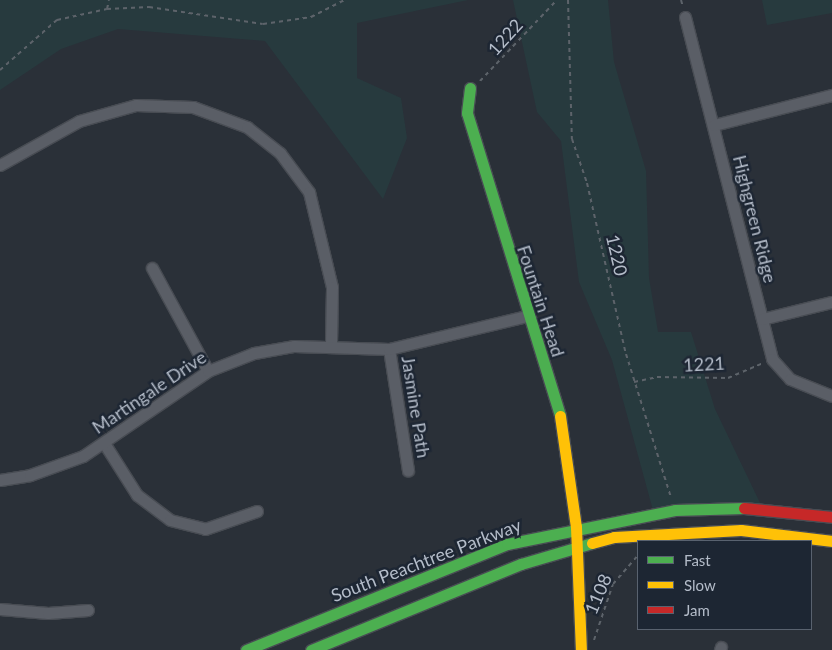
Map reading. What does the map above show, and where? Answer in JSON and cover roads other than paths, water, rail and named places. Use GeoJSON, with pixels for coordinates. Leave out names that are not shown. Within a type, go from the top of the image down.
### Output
{"type":"FeatureCollection","features":[{"type":"Feature","properties":{"kind":"main road","name":"Fountain Head"},"geometry":{"type":"LineString","coordinates":[[470,88],[467,113],[526,316],[558,406],[578,547],[581,650]]}},
{"type":"Feature","properties":{"kind":"main road","name":"South Peachtree Parkway"},"geometry":{"type":"LineString","coordinates":[[246,650],[507,544],[576,527],[674,510],[762,506],[832,517]]}},
{"type":"Feature","properties":{"kind":"main road"},"geometry":{"type":"LineString","coordinates":[[311,650],[521,564],[614,537],[712,530],[832,541]]}},
{"type":"Feature","properties":{"kind":"street","name":"Highgreen Ridge"},"geometry":{"type":"LineString","coordinates":[[684,17],[714,124],[772,358],[790,379],[832,396]]}},
{"type":"Feature","properties":{"kind":"street"},"geometry":{"type":"LineString","coordinates":[[714,124],[832,95]]}},
{"type":"Feature","properties":{"kind":"street"},"geometry":{"type":"LineString","coordinates":[[0,165],[79,121],[136,105],[193,107],[247,127],[280,153],[309,192],[332,287],[331,345]]}},
{"type":"Feature","properties":{"kind":"street"},"geometry":{"type":"LineString","coordinates":[[152,268],[208,371]]}},
{"type":"Feature","properties":{"kind":"street"},"geometry":{"type":"LineString","coordinates":[[762,319],[832,302]]}},
{"type":"Feature","properties":{"kind":"street","name":"Martingale Drive"},"geometry":{"type":"LineString","coordinates":[[0,480],[57,466],[104,444],[208,371],[254,353],[331,345],[389,349],[526,316]]}},
{"type":"Feature","properties":{"kind":"street","name":"Jasmine Path"},"geometry":{"type":"LineString","coordinates":[[389,349],[408,471]]}},
{"type":"Feature","properties":{"kind":"street"},"geometry":{"type":"LineString","coordinates":[[104,444],[137,495],[170,520],[205,529],[257,511]]}},
{"type":"Feature","properties":{"kind":"street"},"geometry":{"type":"LineString","coordinates":[[0,609],[48,613],[88,610]]}}]}
